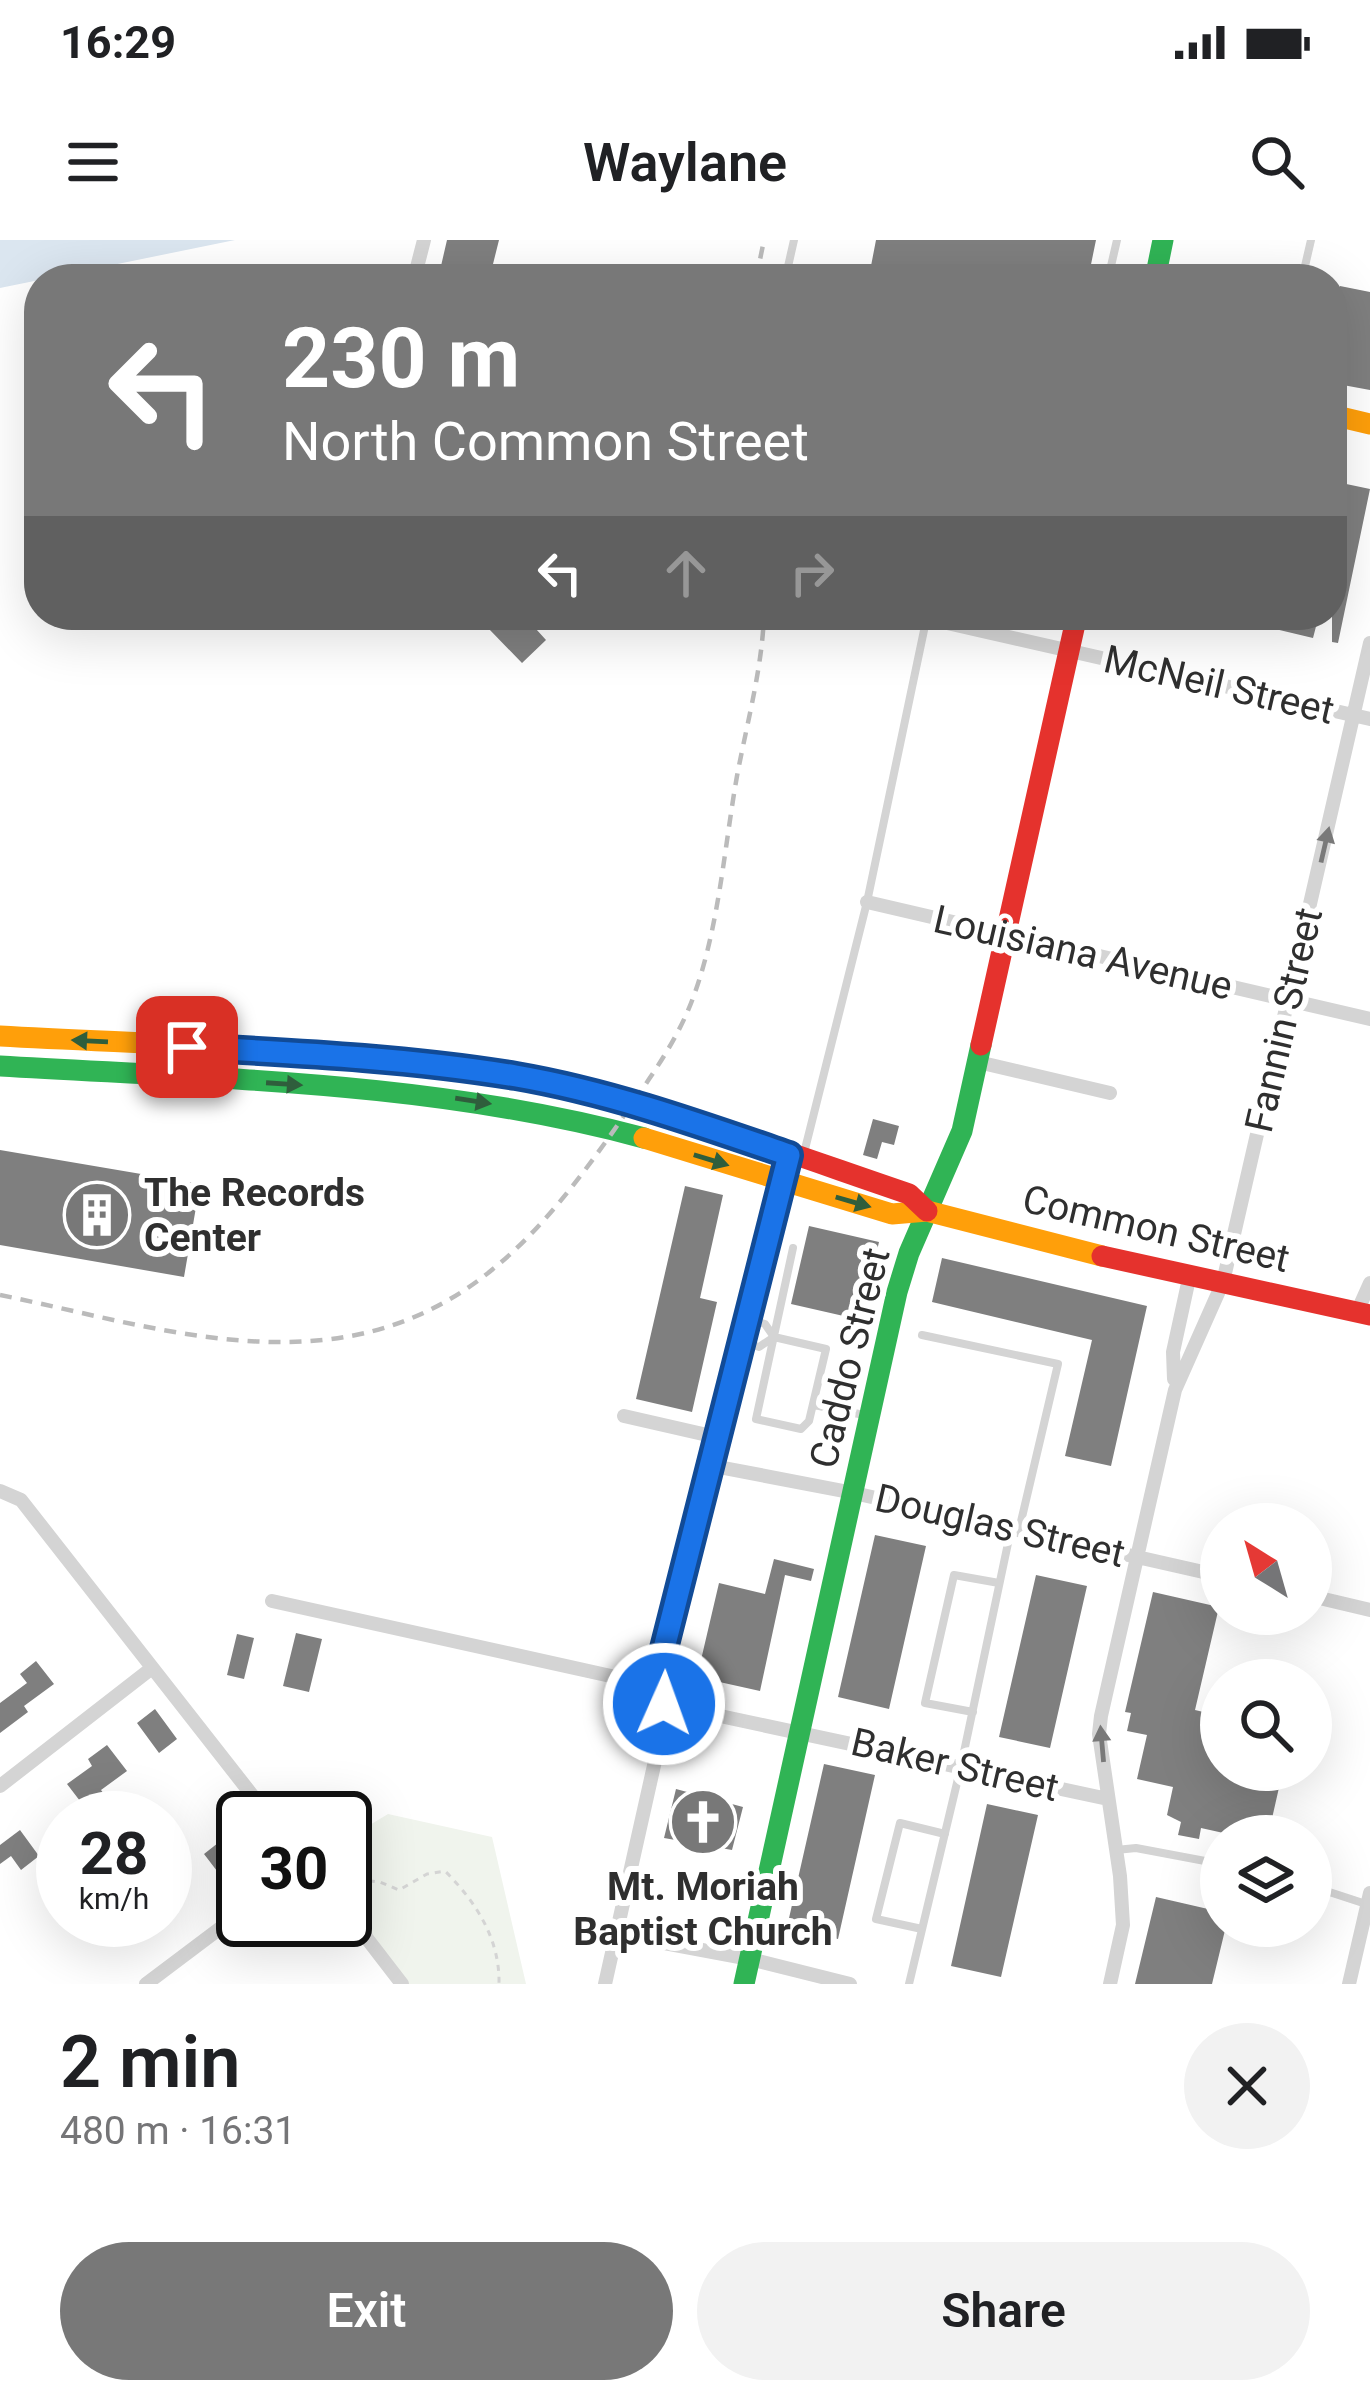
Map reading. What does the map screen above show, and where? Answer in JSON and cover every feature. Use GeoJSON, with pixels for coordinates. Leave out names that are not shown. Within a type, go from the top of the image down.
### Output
{"type":"FeatureCollection","features":[{"type":"Feature","properties":{"kind":"main road","name":"Caddo Street"},"geometry":{"type":"LineString","coordinates":[[744,1984],[897,1292],[955,1151],[1074,630]]}},
{"type":"Feature","properties":{"kind":"main road","name":"Common Street"},"geometry":{"type":"LineString","coordinates":[[0,1036],[374,1057],[520,1077],[652,1108],[909,1195],[927,1211]]}},
{"type":"Feature","properties":{"kind":"main road","name":"Common Street"},"geometry":{"type":"LineString","coordinates":[[0,1066],[450,1097],[580,1122],[892,1214],[927,1211],[1053,1245],[1364,1314]]}},
{"type":"Feature","properties":{"kind":"street","name":"McNeil Street"},"geometry":{"type":"LineString","coordinates":[[981,630],[1370,719]]}},
{"type":"Feature","properties":{"kind":"street","name":"Fannin Street"},"geometry":{"type":"LineString","coordinates":[[1110,1984],[1123,1924],[1101,1716],[1175,1390],[1223,1282],[1370,644]]}},
{"type":"Feature","properties":{"kind":"street","name":"Louisiana Avenue"},"geometry":{"type":"LineString","coordinates":[[867,902],[1370,1018]]}},
{"type":"Feature","properties":{"kind":"street"},"geometry":{"type":"LineString","coordinates":[[978,1062],[1110,1093]]}},
{"type":"Feature","properties":{"kind":"street"},"geometry":{"type":"LineString","coordinates":[[605,1984],[664,1704],[656,1686],[780,1180],[796,1157]]}},
{"type":"Feature","properties":{"kind":"street","name":"Fannin Street"},"geometry":{"type":"LineString","coordinates":[[1175,1390],[1173,1352],[1190,1274]]}},
{"type":"Feature","properties":{"kind":"street"},"geometry":{"type":"LineString","coordinates":[[1364,1314],[1370,1283]]}},
{"type":"Feature","properties":{"kind":"street"},"geometry":{"type":"LineString","coordinates":[[624,1416],[716,1437]]}},
{"type":"Feature","properties":{"kind":"street","name":"Douglas Street"},"geometry":{"type":"LineString","coordinates":[[708,1465],[1200,1571]]}},
{"type":"Feature","properties":{"kind":"street"},"geometry":{"type":"LineString","coordinates":[[2,1491],[21,1500],[249,1791]]}},
{"type":"Feature","properties":{"kind":"street"},"geometry":{"type":"LineString","coordinates":[[272,1601],[656,1686]]}},
{"type":"Feature","properties":{"kind":"street"},"geometry":{"type":"LineString","coordinates":[[1332,1601],[1370,1610]]}},
{"type":"Feature","properties":{"kind":"street"},"geometry":{"type":"LineString","coordinates":[[0,1786],[152,1668]]}},
{"type":"Feature","properties":{"kind":"street","name":"Baker Street"},"geometry":{"type":"LineString","coordinates":[[664,1704],[1108,1799]]}},
{"type":"Feature","properties":{"kind":"street"},"geometry":{"type":"LineString","coordinates":[[1349,1984],[1369,1899]]}},
{"type":"Feature","properties":{"kind":"street"},"geometry":{"type":"LineString","coordinates":[[146,1984],[216,1931]]}},
{"type":"Feature","properties":{"kind":"street"},"geometry":{"type":"LineString","coordinates":[[616,1934],[850,1984]]}},
{"type":"Feature","properties":{"kind":"street"},"geometry":{"type":"LineString","coordinates":[[372,1945],[402,1984]]}},
{"type":"Feature","properties":{"kind":"lane"},"geometry":{"type":"LineString","coordinates":[[796,1157],[867,902],[919,630]]}},
{"type":"Feature","properties":{"kind":"lane"},"geometry":{"type":"LineString","coordinates":[[746,1319],[766,1324],[774,1337],[826,1349],[814,1405],[802,1430],[755,1419],[774,1337],[793,1248]]}},
{"type":"Feature","properties":{"kind":"lane"},"geometry":{"type":"LineString","coordinates":[[909,1984],[962,1766],[999,1583],[1058,1364],[922,1335]]}},
{"type":"Feature","properties":{"kind":"lane"},"geometry":{"type":"LineString","coordinates":[[740,1342],[760,1347],[774,1337]]}},
{"type":"Feature","properties":{"kind":"lane"},"geometry":{"type":"LineString","coordinates":[[814,1405],[871,1416]]}},
{"type":"Feature","properties":{"kind":"lane"},"geometry":{"type":"LineString","coordinates":[[973,1712],[925,1703],[954,1575],[999,1583]]}},
{"type":"Feature","properties":{"kind":"lane"},"geometry":{"type":"LineString","coordinates":[[922,1929],[876,1919],[900,1823],[945,1834]]}},
{"type":"Feature","properties":{"kind":"lane"},"geometry":{"type":"LineString","coordinates":[[1116,1850],[1136,1848],[1200,1860]]}},
{"type":"Feature","properties":{"kind":"lane"},"geometry":{"type":"LineString","coordinates":[[1332,1891],[1369,1899]]}},
{"type":"Feature","properties":{"kind":"path"},"geometry":{"type":"LineString","coordinates":[[372,1881],[399,1889],[427,1874],[445,1871],[471,1897],[492,1938],[499,1984]]}},
{"type":"Feature","properties":{"kind":"shaded area"},"geometry":{"type":"Polygon","coordinates":[[[0,240],[235,240],[118,264],[24,264],[24,283],[0,288],[0,240]]]}},
{"type":"Feature","properties":{"kind":"shaded area"},"geometry":{"type":"Polygon","coordinates":[[[388,1814],[492,1837],[526,1984],[402,1984],[372,1946],[372,1824],[388,1814]]]}},
{"type":"Feature","properties":{"kind":"building"},"geometry":{"type":"Polygon","coordinates":[[[447,240],[499,240],[493,264],[441,264],[447,240]]]}},
{"type":"Feature","properties":{"kind":"building"},"geometry":{"type":"Polygon","coordinates":[[[876,240],[1096,240],[1091,264],[871,264],[876,240]]]}},
{"type":"Feature","properties":{"kind":"building"},"geometry":{"type":"Polygon","coordinates":[[[1347,287],[1370,292],[1370,390],[1347,386],[1347,287]]]}},
{"type":"Feature","properties":{"kind":"building"},"geometry":{"type":"Polygon","coordinates":[[[1347,484],[1370,489],[1347,600],[1347,484]]]}},
{"type":"Feature","properties":{"kind":"building"},"geometry":{"type":"Polygon","coordinates":[[[490,630],[537,630],[546,640],[522,663],[490,630]]]}},
{"type":"Feature","properties":{"kind":"building"},"geometry":{"type":"Polygon","coordinates":[[[1280,630],[1315,630],[1313,638],[1280,630]]]}},
{"type":"Feature","properties":{"kind":"building"},"geometry":{"type":"Polygon","coordinates":[[[1332,630],[1341,630],[1338,643],[1332,642],[1332,630]]]}},
{"type":"Feature","properties":{"kind":"building"},"geometry":{"type":"Polygon","coordinates":[[[873,1119],[899,1126],[894,1145],[882,1142],[877,1159],[863,1155],[873,1119]]]}},
{"type":"Feature","properties":{"kind":"building","name":"The Records Center"},"geometry":{"type":"Polygon","coordinates":[[[0,1150],[200,1184],[184,1277],[0,1245],[0,1150]]]}},
{"type":"Feature","properties":{"kind":"building"},"geometry":{"type":"Polygon","coordinates":[[[685,1186],[723,1195],[700,1298],[717,1302],[692,1412],[636,1399],[685,1186]]]}},
{"type":"Feature","properties":{"kind":"building"},"geometry":{"type":"Polygon","coordinates":[[[809,1226],[879,1242],[864,1307],[848,1317],[791,1304],[809,1226]]]}},
{"type":"Feature","properties":{"kind":"building"},"geometry":{"type":"Polygon","coordinates":[[[942,1258],[1147,1306],[1111,1466],[1065,1456],[1092,1340],[932,1302],[942,1258]]]}},
{"type":"Feature","properties":{"kind":"building"},"geometry":{"type":"Polygon","coordinates":[[[875,1535],[926,1546],[889,1709],[838,1697],[875,1535]]]}},
{"type":"Feature","properties":{"kind":"building"},"geometry":{"type":"Polygon","coordinates":[[[774,1559],[814,1569],[811,1581],[785,1575],[760,1691],[697,1677],[719,1583],[765,1594],[774,1559]]]}},
{"type":"Feature","properties":{"kind":"building"},"geometry":{"type":"Polygon","coordinates":[[[1036,1575],[1087,1586],[1050,1748],[999,1737],[1036,1575]]]}},
{"type":"Feature","properties":{"kind":"building"},"geometry":{"type":"Polygon","coordinates":[[[1153,1592],[1200,1603],[1200,1635],[1212,1635],[1207,1659],[1200,1659],[1195,1710],[1200,1711],[1200,1791],[1278,1791],[1273,1815],[1200,1815],[1199,1839],[1178,1835],[1181,1822],[1167,1815],[1173,1787],[1137,1779],[1147,1735],[1127,1731],[1131,1713],[1125,1712],[1153,1592]]]}},
{"type":"Feature","properties":{"kind":"building"},"geometry":{"type":"Polygon","coordinates":[[[296,1633],[322,1639],[309,1692],[283,1686],[296,1633]]]}},
{"type":"Feature","properties":{"kind":"building"},"geometry":{"type":"Polygon","coordinates":[[[237,1634],[254,1638],[244,1679],[227,1675],[237,1634]]]}},
{"type":"Feature","properties":{"kind":"building"},"geometry":{"type":"Polygon","coordinates":[[[36,1661],[54,1684],[24,1706],[28,1712],[0,1733],[0,1703],[27,1683],[20,1674],[36,1661]]]}},
{"type":"Feature","properties":{"kind":"building"},"geometry":{"type":"Polygon","coordinates":[[[155,1709],[177,1739],[159,1753],[137,1723],[155,1709]]]}},
{"type":"Feature","properties":{"kind":"building"},"geometry":{"type":"Polygon","coordinates":[[[107,1745],[127,1771],[102,1791],[72,1791],[67,1784],[92,1766],[88,1759],[107,1745]]]}},
{"type":"Feature","properties":{"kind":"building"},"geometry":{"type":"Polygon","coordinates":[[[824,1764],[875,1775],[838,1939],[787,1927],[824,1764]]]}},
{"type":"Feature","properties":{"kind":"building","name":"Mt. Moriah Baptist Church"},"geometry":{"type":"Polygon","coordinates":[[[676,1789],[743,1807],[732,1850],[664,1838],[676,1789]]]}},
{"type":"Feature","properties":{"kind":"building"},"geometry":{"type":"Polygon","coordinates":[[[987,1804],[1038,1815],[1001,1977],[951,1966],[987,1804]]]}},
{"type":"Feature","properties":{"kind":"building"},"geometry":{"type":"Polygon","coordinates":[[[20,1830],[36,1858],[21,1870],[11,1856],[0,1864],[0,1845],[20,1830]]]}},
{"type":"Feature","properties":{"kind":"building"},"geometry":{"type":"Polygon","coordinates":[[[216,1845],[216,1870],[204,1854],[216,1845]]]}},
{"type":"Feature","properties":{"kind":"building"},"geometry":{"type":"Polygon","coordinates":[[[1156,1897],[1200,1907],[1200,1947],[1221,1947],[1212,1984],[1135,1984],[1156,1897]]]}},
{"type":"Feature","properties":{"kind":"railway"},"geometry":{"type":"LineString","coordinates":[[759,264],[764,240]]}},
{"type":"Feature","properties":{"kind":"railway"},"geometry":{"type":"LineString","coordinates":[[0,1295],[201,1336],[242,1341],[323,1340],[373,1331],[418,1315],[459,1294],[495,1267],[529,1236],[590,1163],[660,1063],[686,1015],[715,916],[763,630]]}},
{"type":"Feature","properties":{"kind":"traffic: fast"},"geometry":{"type":"LineString","coordinates":[[1158,264],[1163,240]]}},
{"type":"Feature","properties":{"kind":"traffic: fast"},"geometry":{"type":"LineString","coordinates":[[744,1984],[897,1292],[962,1131],[981,1045]]}},
{"type":"Feature","properties":{"kind":"traffic: fast"},"geometry":{"type":"LineString","coordinates":[[0,1066],[243,1079],[405,1094],[565,1119],[644,1138]]}},
{"type":"Feature","properties":{"kind":"traffic: slow"},"geometry":{"type":"LineString","coordinates":[[1347,419],[1370,424]]}},
{"type":"Feature","properties":{"kind":"traffic: slow"},"geometry":{"type":"LineString","coordinates":[[0,1036],[340,1055],[542,1082]]}},
{"type":"Feature","properties":{"kind":"traffic: slow"},"geometry":{"type":"LineString","coordinates":[[644,1138],[892,1214],[927,1211],[1102,1256]]}},
{"type":"Feature","properties":{"kind":"traffic: jam"},"geometry":{"type":"LineString","coordinates":[[981,1045],[1074,630]]}},
{"type":"Feature","properties":{"kind":"traffic: jam"},"geometry":{"type":"LineString","coordinates":[[542,1082],[635,1104],[773,1147],[909,1194],[927,1211]]}},
{"type":"Feature","properties":{"kind":"traffic: jam"},"geometry":{"type":"LineString","coordinates":[[1102,1256],[1370,1315]]}},
{"type":"Feature","properties":{"kind":"place","name":"The Records Center"},"geometry":{"type":"Point","coordinates":[97,1215]}},
{"type":"Feature","properties":{"kind":"place","name":"Mt. Moriah Baptist Church"},"geometry":{"type":"Point","coordinates":[703,1822]}},
{"type":"Feature","properties":{"kind":"route"},"geometry":{"type":"LineString","coordinates":[[187,1047],[374,1057],[520,1077],[652,1108],[789,1155],[657,1676],[664,1704]]}}]}
